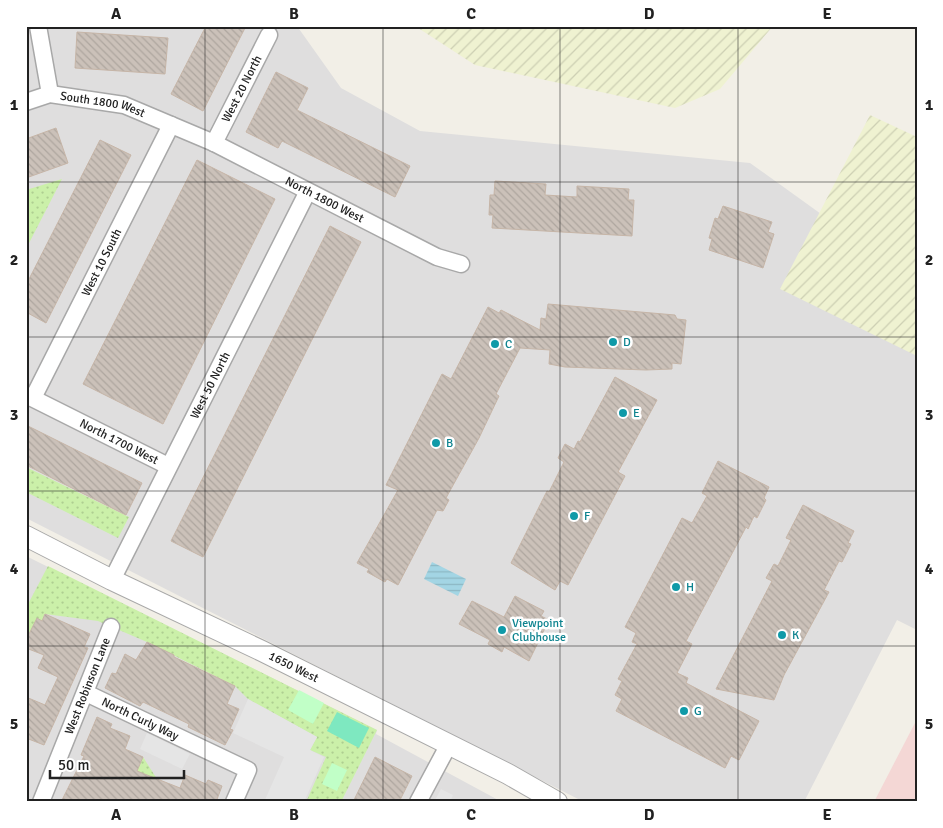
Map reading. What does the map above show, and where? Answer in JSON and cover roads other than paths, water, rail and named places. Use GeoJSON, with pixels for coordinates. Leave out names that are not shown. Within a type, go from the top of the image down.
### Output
{"type":"FeatureCollection","features":[{"type":"Feature","properties":{"kind":"street","name":"South 1800 West"},"geometry":{"type":"LineString","coordinates":[[38,26],[50,94],[124,105],[189,133]]}},
{"type":"Feature","properties":{"kind":"street","name":"West 20 North"},"geometry":{"type":"LineString","coordinates":[[214,143],[269,35]]}},
{"type":"Feature","properties":{"kind":"street"},"geometry":{"type":"LineString","coordinates":[[26,102],[50,94]]}},
{"type":"Feature","properties":{"kind":"street","name":"West 10 South"},"geometry":{"type":"LineString","coordinates":[[30,396],[171,125]]}},
{"type":"Feature","properties":{"kind":"street","name":"North 1800 West"},"geometry":{"type":"LineString","coordinates":[[189,133],[214,143],[307,193],[437,257],[461,264]]}},
{"type":"Feature","properties":{"kind":"street","name":"West 50 North"},"geometry":{"type":"LineString","coordinates":[[112,580],[307,193]]}},
{"type":"Feature","properties":{"kind":"street","name":"North 1700 West"},"geometry":{"type":"LineString","coordinates":[[30,396],[168,466]]}},
{"type":"Feature","properties":{"kind":"street","name":"1650 West"},"geometry":{"type":"LineString","coordinates":[[26,536],[508,774],[557,802]]}},
{"type":"Feature","properties":{"kind":"street","name":"West Robinson Lane"},"geometry":{"type":"LineString","coordinates":[[41,802],[111,627]]}},
{"type":"Feature","properties":{"kind":"street","name":"North Curly Way"},"geometry":{"type":"LineString","coordinates":[[86,693],[248,770],[234,802]]}},
{"type":"Feature","properties":{"kind":"street"},"geometry":{"type":"LineString","coordinates":[[418,802],[448,746]]}},
{"type":"Feature","properties":{"kind":"water"},"geometry":{"type":"Polygon","coordinates":[[[432,562],[466,579],[458,596],[424,579],[432,562]]]}},
{"type":"Feature","properties":{"kind":"place","name":"D"},"geometry":{"type":"Point","coordinates":[613,342]}},
{"type":"Feature","properties":{"kind":"place","name":"C"},"geometry":{"type":"Point","coordinates":[495,344]}},
{"type":"Feature","properties":{"kind":"place","name":"E"},"geometry":{"type":"Point","coordinates":[623,413]}},
{"type":"Feature","properties":{"kind":"place","name":"B"},"geometry":{"type":"Point","coordinates":[436,443]}},
{"type":"Feature","properties":{"kind":"place","name":"F"},"geometry":{"type":"Point","coordinates":[574,516]}},
{"type":"Feature","properties":{"kind":"place","name":"H"},"geometry":{"type":"Point","coordinates":[676,587]}},
{"type":"Feature","properties":{"kind":"place","name":"Viewpoint Clubhouse"},"geometry":{"type":"Point","coordinates":[502,630]}},
{"type":"Feature","properties":{"kind":"place","name":"K"},"geometry":{"type":"Point","coordinates":[782,635]}},
{"type":"Feature","properties":{"kind":"place","name":"G"},"geometry":{"type":"Point","coordinates":[684,711]}}]}
